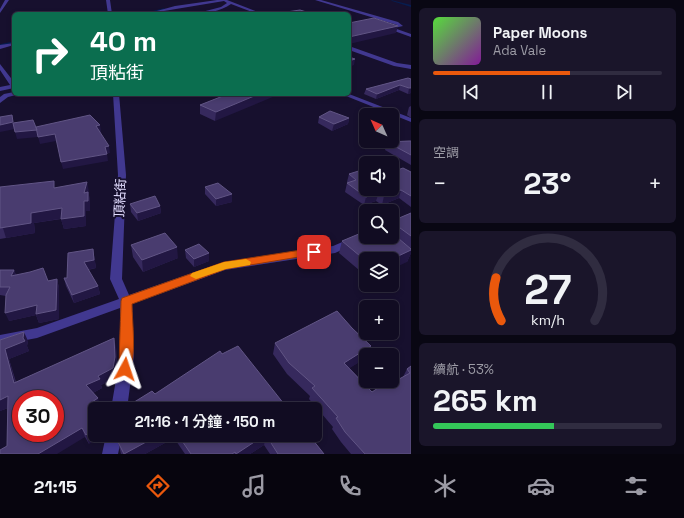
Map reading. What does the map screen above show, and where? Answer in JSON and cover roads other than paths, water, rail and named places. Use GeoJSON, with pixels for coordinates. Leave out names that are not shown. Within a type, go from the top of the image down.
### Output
{"type":"FeatureCollection","features":[{"type":"Feature","properties":{"kind":"street"},"geometry":{"type":"LineString","coordinates":[[0,12],[6,0]]}},
{"type":"Feature","properties":{"kind":"street"},"geometry":{"type":"LineString","coordinates":[[108,0],[110,12]]}},
{"type":"Feature","properties":{"kind":"street"},"geometry":{"type":"LineString","coordinates":[[318,0],[396,23],[401,26],[388,28],[411,36]]}},
{"type":"Feature","properties":{"kind":"street"},"geometry":{"type":"LineString","coordinates":[[156,12],[175,7],[226,1],[256,12]]}},
{"type":"Feature","properties":{"kind":"street"},"geometry":{"type":"LineString","coordinates":[[205,12],[222,8],[229,4],[226,1]]}},
{"type":"Feature","properties":{"kind":"street"},"geometry":{"type":"LineString","coordinates":[[0,47],[12,44]]}},
{"type":"Feature","properties":{"kind":"street"},"geometry":{"type":"LineString","coordinates":[[351,49],[396,65],[411,66]]}},
{"type":"Feature","properties":{"kind":"street"},"geometry":{"type":"LineString","coordinates":[[0,66],[12,83]]}},
{"type":"Feature","properties":{"kind":"street"},"geometry":{"type":"LineString","coordinates":[[0,89],[12,86]]}},
{"type":"Feature","properties":{"kind":"street"},"geometry":{"type":"LineString","coordinates":[[0,101],[6,95],[12,94]]}},
{"type":"Feature","properties":{"kind":"street","name":"頂粘街"},"geometry":{"type":"LineString","coordinates":[[116,96],[122,175],[116,279],[126,301],[127,356],[121,402]]}},
{"type":"Feature","properties":{"kind":"street"},"geometry":{"type":"LineString","coordinates":[[349,96],[411,120]]}},
{"type":"Feature","properties":{"kind":"street"},"geometry":{"type":"LineString","coordinates":[[0,340],[37,333],[224,266],[335,249],[359,238]]}},
{"type":"Feature","properties":{"kind":"street"},"geometry":{"type":"LineString","coordinates":[[110,454],[113,442]]}},
{"type":"Feature","properties":{"kind":"waterway"},"geometry":{"type":"LineString","coordinates":[[393,0],[411,6]]}},
{"type":"Feature","properties":{"kind":"waterway"},"geometry":{"type":"LineString","coordinates":[[152,12],[164,9]]}},
{"type":"Feature","properties":{"kind":"waterway"},"geometry":{"type":"LineString","coordinates":[[0,45],[12,42]]}}]}
